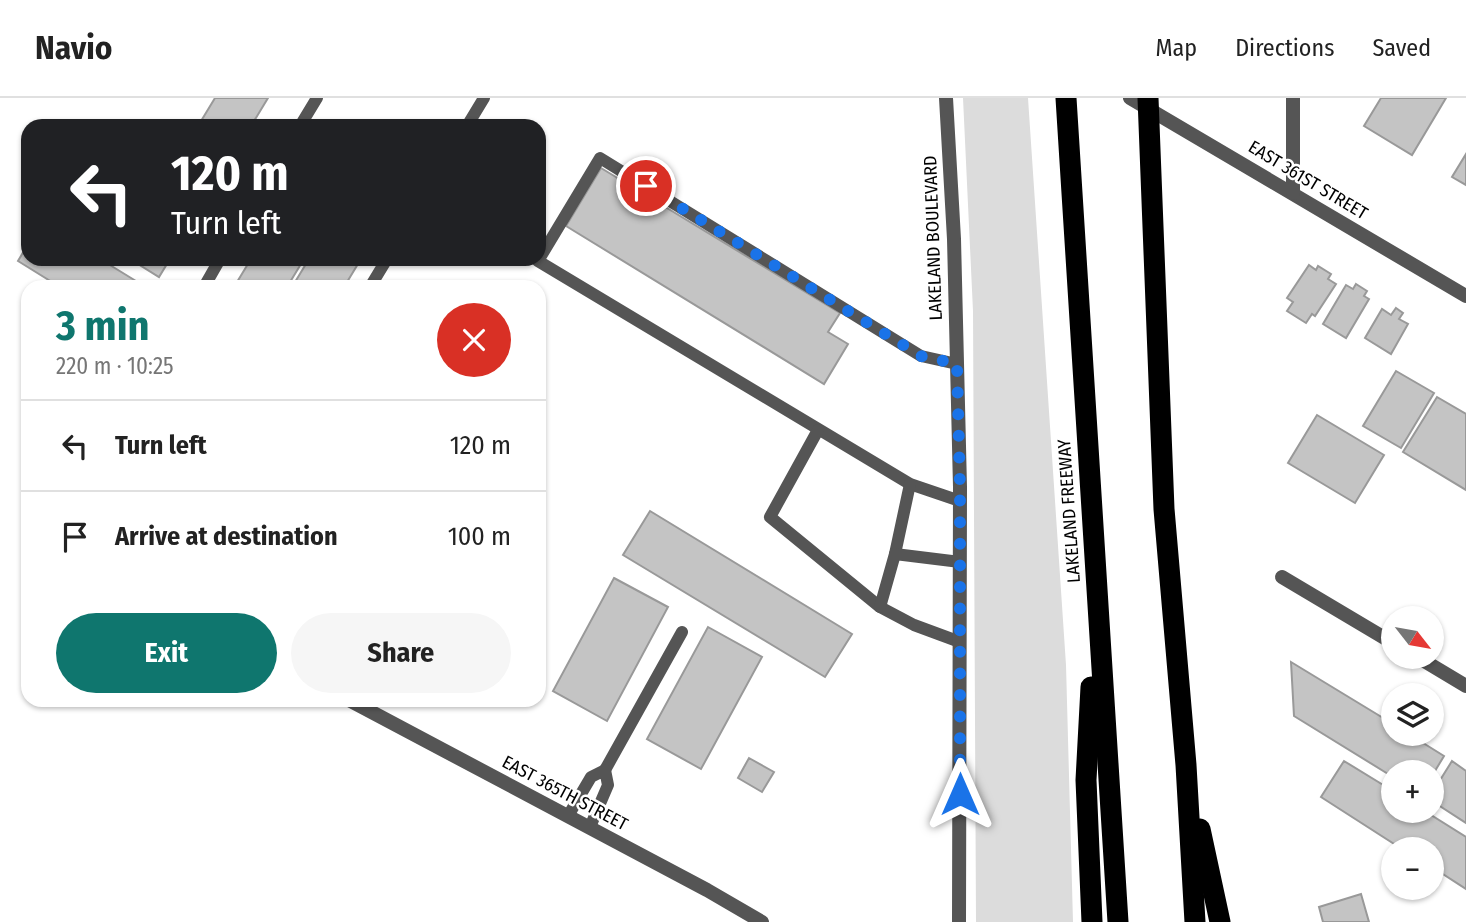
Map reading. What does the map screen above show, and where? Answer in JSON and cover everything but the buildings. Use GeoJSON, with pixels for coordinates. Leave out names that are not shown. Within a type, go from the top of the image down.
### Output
{"type":"FeatureCollection","features":[{"type":"Feature","properties":{"kind":"highway","name":"LAKELAND FREEWAY"},"geometry":{"type":"LineString","coordinates":[[1066,98],[1118,922]]}},
{"type":"Feature","properties":{"kind":"highway"},"geometry":{"type":"LineString","coordinates":[[1148,98],[1164,509],[1195,922]]}},
{"type":"Feature","properties":{"kind":"highway"},"geometry":{"type":"LineString","coordinates":[[1092,922],[1086,780],[1097,597]]}},
{"type":"Feature","properties":{"kind":"highway"},"geometry":{"type":"LineString","coordinates":[[1185,765],[1220,922]]}},
{"type":"Feature","properties":{"kind":"street","name":"LAKELAND BOULEVARD"},"geometry":{"type":"LineString","coordinates":[[946,98],[954,239],[960,501],[960,922]]}},
{"type":"Feature","properties":{"kind":"street","name":"EAST 361ST STREET"},"geometry":{"type":"LineString","coordinates":[[1130,98],[1466,296]]}},
{"type":"Feature","properties":{"kind":"street"},"geometry":{"type":"LineString","coordinates":[[1293,98],[1293,193]]}},
{"type":"Feature","properties":{"kind":"street"},"geometry":{"type":"LineString","coordinates":[[1282,576],[1381,636]]}},
{"type":"Feature","properties":{"kind":"street"},"geometry":{"type":"LineString","coordinates":[[1438,669],[1466,686]]}},
{"type":"Feature","properties":{"kind":"street","name":"EAST 365TH STREET"},"geometry":{"type":"LineString","coordinates":[[362,707],[590,827],[762,922]]}},
{"type":"Feature","properties":{"kind":"lane"},"geometry":{"type":"LineString","coordinates":[[304,119],[317,98]]}},
{"type":"Feature","properties":{"kind":"lane"},"geometry":{"type":"LineString","coordinates":[[471,119],[484,98]]}},
{"type":"Feature","properties":{"kind":"lane"},"geometry":{"type":"LineString","coordinates":[[546,248],[600,158],[921,356],[957,364]]}},
{"type":"Feature","properties":{"kind":"lane"},"geometry":{"type":"LineString","coordinates":[[546,266],[910,484],[960,501]]}},
{"type":"Feature","properties":{"kind":"lane"},"geometry":{"type":"LineString","coordinates":[[818,430],[770,517],[880,607],[914,625],[960,642]]}},
{"type":"Feature","properties":{"kind":"lane"},"geometry":{"type":"LineString","coordinates":[[880,607],[910,484]]}},
{"type":"Feature","properties":{"kind":"lane"},"geometry":{"type":"LineString","coordinates":[[895,554],[960,562]]}},
{"type":"Feature","properties":{"kind":"lane"},"geometry":{"type":"LineString","coordinates":[[568,816],[591,777],[604,770],[682,632]]}},
{"type":"Feature","properties":{"kind":"lane"},"geometry":{"type":"LineString","coordinates":[[590,827],[608,785],[604,770]]}},
{"type":"Feature","properties":{"kind":"shaded area"},"geometry":{"type":"Polygon","coordinates":[[[963,98],[1028,98],[1066,665],[1073,922],[976,922],[973,311],[963,98]]]}},
{"type":"Feature","properties":{"kind":"route"},"geometry":{"type":"LineString","coordinates":[[646,186],[921,356],[957,364],[960,487],[960,794]]}}]}
